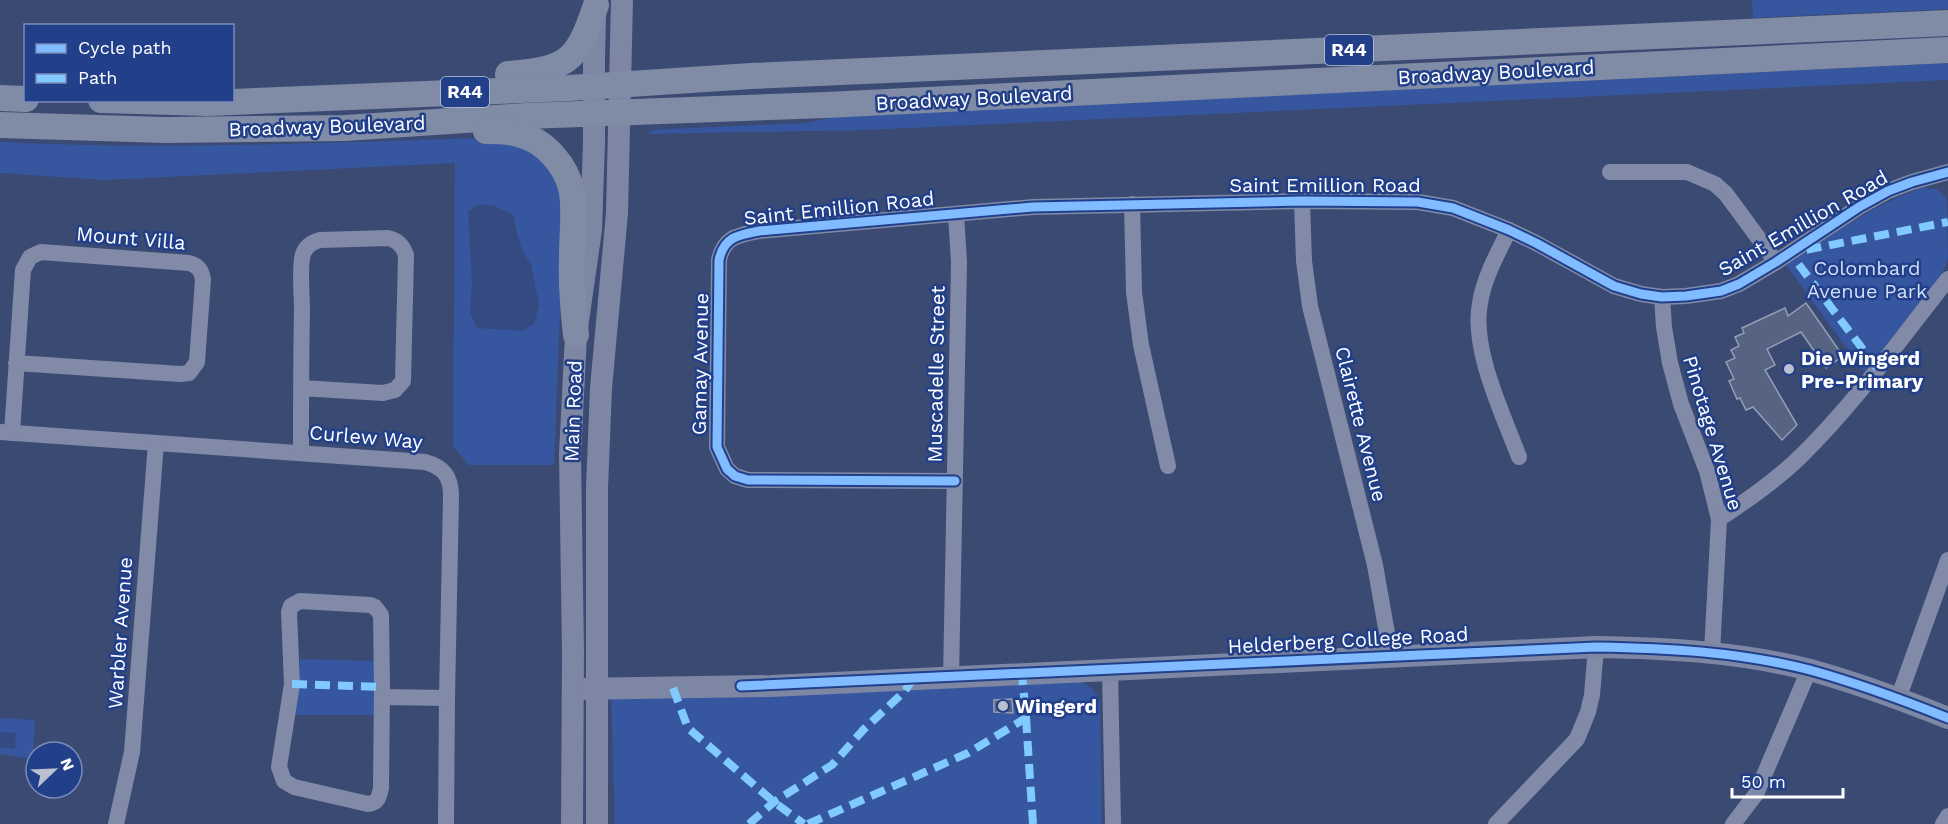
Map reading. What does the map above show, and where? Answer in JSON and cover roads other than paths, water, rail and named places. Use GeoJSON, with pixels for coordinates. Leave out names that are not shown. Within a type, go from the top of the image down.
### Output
{"type":"FeatureCollection","features":[{"type":"Feature","properties":{"kind":"main road","name":"Main Road"},"geometry":{"type":"LineString","coordinates":[[597,824],[597,488],[601,388],[617,213],[622,0]]}},
{"type":"Feature","properties":{"kind":"main road","name":"Main Road"},"geometry":{"type":"LineString","coordinates":[[572,824],[570,454],[576,335],[591,230],[596,2]]}},
{"type":"Feature","properties":{"kind":"main road"},"geometry":{"type":"LineString","coordinates":[[335,96],[550,69],[568,58],[580,45],[596,2]]}},
{"type":"Feature","properties":{"kind":"main road","name":"Broadway Boulevard"},"geometry":{"type":"LineString","coordinates":[[234,102],[594,86],[751,76],[1948,23]]}},
{"type":"Feature","properties":{"kind":"main road","name":"Broadway Boulevard"},"geometry":{"type":"LineString","coordinates":[[0,125],[164,130],[345,128],[526,116],[826,105],[1948,50]]}},
{"type":"Feature","properties":{"kind":"main road"},"geometry":{"type":"LineString","coordinates":[[0,99],[24,99]]}},
{"type":"Feature","properties":{"kind":"main road","name":"Broadway Boulevard"},"geometry":{"type":"LineString","coordinates":[[172,102],[226,102]]}},
{"type":"Feature","properties":{"kind":"main road"},"geometry":{"type":"LineString","coordinates":[[345,128],[432,132],[506,132],[521,135],[538,143],[551,153],[560,165],[572,191],[574,217],[572,302],[576,335]]}},
{"type":"Feature","properties":{"kind":"main road","name":"Helderberg College Road"},"geometry":{"type":"LineString","coordinates":[[573,689],[771,686],[1596,647],[1651,648],[1712,653],[1809,670],[1948,718]]}},
{"type":"Feature","properties":{"kind":"street"},"geometry":{"type":"LineString","coordinates":[[1610,172],[1687,172],[1715,184],[1726,194],[1776,262]]}},
{"type":"Feature","properties":{"kind":"street","name":"Saint Emillion Road"},"geometry":{"type":"LineString","coordinates":[[726,243],[743,234],[759,231],[1033,207],[1302,201],[1418,202],[1453,208],[1509,230],[1614,286],[1662,297],[1703,295],[1739,284],[1888,191],[1948,172]]}},
{"type":"Feature","properties":{"kind":"street","name":"Clairette Avenue"},"geometry":{"type":"LineString","coordinates":[[1302,201],[1304,261],[1310,306],[1375,565],[1391,656]]}},
{"type":"Feature","properties":{"kind":"street"},"geometry":{"type":"LineString","coordinates":[[1132,204],[1134,292],[1141,345],[1168,466]]}},
{"type":"Feature","properties":{"kind":"street","name":"Muscadelle Street"},"geometry":{"type":"LineString","coordinates":[[951,678],[959,262],[956,214]]}},
{"type":"Feature","properties":{"kind":"street"},"geometry":{"type":"LineString","coordinates":[[1509,230],[1489,273],[1480,302],[1478,318],[1479,337],[1485,363],[1519,457]]}},
{"type":"Feature","properties":{"kind":"street"},"geometry":{"type":"LineString","coordinates":[[301,388],[383,393],[400,386],[404,375],[405,255],[401,245],[395,240],[388,237],[320,240],[307,247],[302,261],[301,388],[301,453]]}},
{"type":"Feature","properties":{"kind":"street","name":"Gamay Avenue"},"geometry":{"type":"LineString","coordinates":[[726,243],[719,260],[717,447],[726,470],[748,480],[955,481]]}},
{"type":"Feature","properties":{"kind":"street","name":"Mount Villa"},"geometry":{"type":"LineString","coordinates":[[6,432],[16,363],[22,270],[26,261],[41,252],[189,263],[194,264],[202,273],[197,362],[189,373],[16,363]]}},
{"type":"Feature","properties":{"kind":"street"},"geometry":{"type":"LineString","coordinates":[[1719,519],[1751,498],[1803,454],[1864,384],[1948,279]]}},
{"type":"Feature","properties":{"kind":"street","name":"Pinotage Avenue"},"geometry":{"type":"LineString","coordinates":[[1662,297],[1670,363],[1681,404],[1707,471],[1719,519],[1712,653]]}},
{"type":"Feature","properties":{"kind":"street","name":"Curlew Way"},"geometry":{"type":"LineString","coordinates":[[6,432],[425,462],[446,473],[451,496],[446,824]]}},
{"type":"Feature","properties":{"kind":"street","name":"Warbler Avenue"},"geometry":{"type":"LineString","coordinates":[[116,824],[132,752],[156,443]]}},
{"type":"Feature","properties":{"kind":"street"},"geometry":{"type":"LineString","coordinates":[[1898,699],[1948,560]]}},
{"type":"Feature","properties":{"kind":"street"},"geometry":{"type":"LineString","coordinates":[[306,601],[370,605],[379,610],[382,621],[382,697],[381,788],[376,802],[368,804],[294,787],[284,781],[279,760],[293,672],[289,621],[291,606],[296,602],[306,601]]}},
{"type":"Feature","properties":{"kind":"street"},"geometry":{"type":"LineString","coordinates":[[1496,824],[1577,739],[1590,704],[1596,647]]}},
{"type":"Feature","properties":{"kind":"street"},"geometry":{"type":"LineString","coordinates":[[1110,670],[1113,824]]}},
{"type":"Feature","properties":{"kind":"street"},"geometry":{"type":"LineString","coordinates":[[1733,824],[1756,794],[1809,670]]}},
{"type":"Feature","properties":{"kind":"street"},"geometry":{"type":"LineString","coordinates":[[382,697],[447,698]]}},
{"type":"Feature","properties":{"kind":"street"},"geometry":{"type":"LineString","coordinates":[[1943,824],[1948,816]]}},
{"type":"Feature","properties":{"kind":"place","name":"Die Wingerd Pre-Primary"},"geometry":{"type":"Point","coordinates":[1789,369]}},
{"type":"Feature","properties":{"kind":"place","name":"Wingerd"},"geometry":{"type":"Point","coordinates":[1003,706]}},
{"type":"Feature","properties":{"kind":"park label","name":"Colombard Avenue Park"},"geometry":{"type":"Point","coordinates":[1867,280]}}]}
